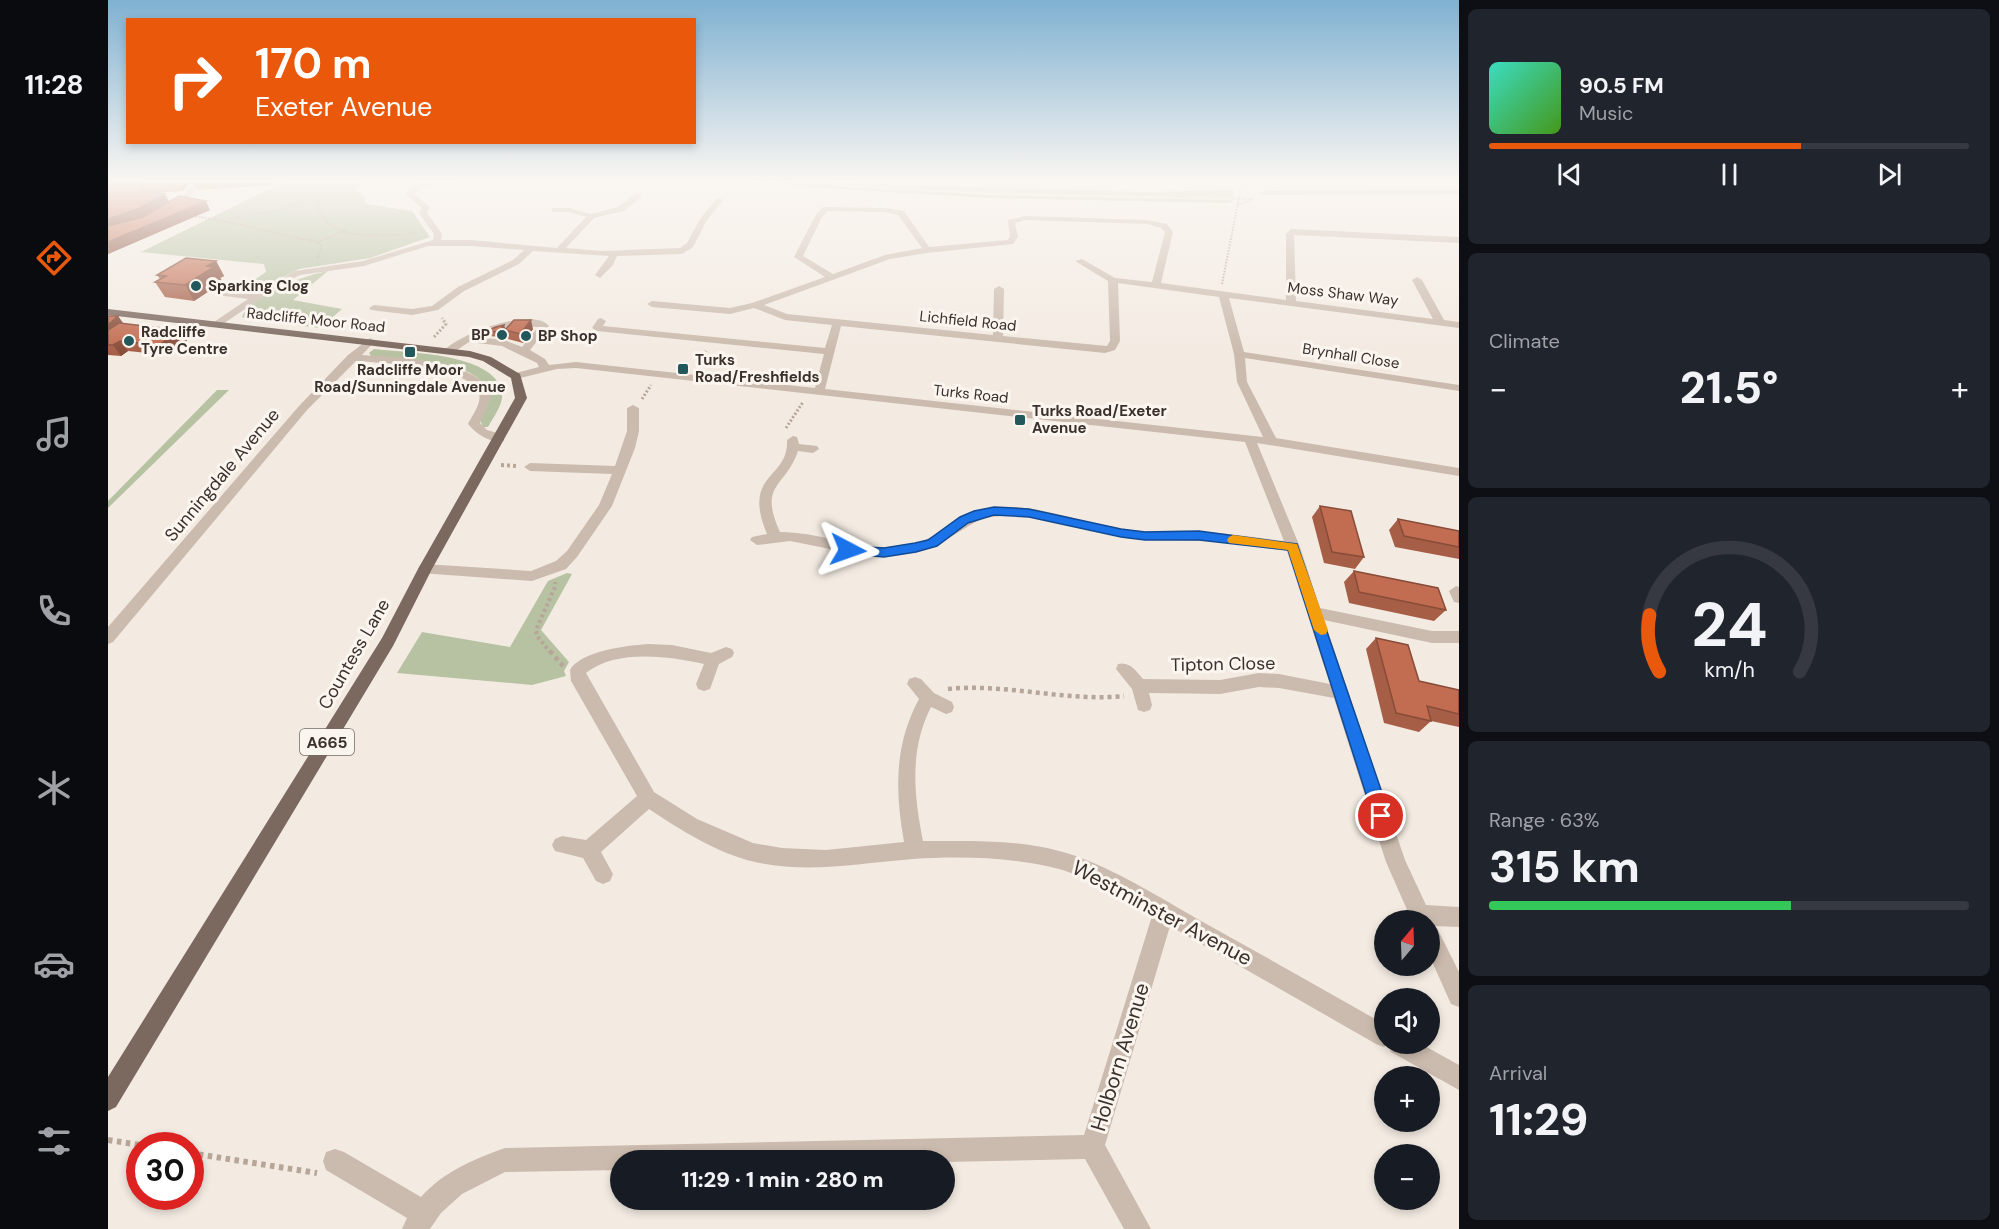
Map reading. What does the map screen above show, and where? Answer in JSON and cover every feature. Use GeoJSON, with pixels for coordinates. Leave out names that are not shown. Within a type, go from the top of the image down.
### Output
{"type":"FeatureCollection","features":[{"type":"Feature","properties":{"kind":"main road","name":"Radcliffe Moor Road"},"geometry":{"type":"LineString","coordinates":[[108,312],[450,350],[487,359],[516,376]]}},
{"type":"Feature","properties":{"kind":"main road","name":"Countess Lane"},"geometry":{"type":"LineString","coordinates":[[108,1099],[388,642],[425,568],[521,398],[516,376]]}},
{"type":"Feature","properties":{"kind":"street"},"geometry":{"type":"LineString","coordinates":[[559,251],[570,239]]}},
{"type":"Feature","properties":{"kind":"street"},"geometry":{"type":"LineString","coordinates":[[217,324],[289,277],[310,270],[364,263],[420,244],[437,242],[614,254],[685,249],[693,239]]}},
{"type":"Feature","properties":{"kind":"street"},"geometry":{"type":"LineString","coordinates":[[807,239],[798,257],[831,276]]}},
{"type":"Feature","properties":{"kind":"street"},"geometry":{"type":"LineString","coordinates":[[920,239],[927,250]]}},
{"type":"Feature","properties":{"kind":"street"},"geometry":{"type":"LineString","coordinates":[[652,304],[724,311],[755,305],[874,261],[927,250],[1010,242],[1012,239]]}},
{"type":"Feature","properties":{"kind":"street"},"geometry":{"type":"LineString","coordinates":[[1156,285],[1167,239]]}},
{"type":"Feature","properties":{"kind":"street"},"geometry":{"type":"LineString","coordinates":[[1290,239],[1291,303]]}},
{"type":"Feature","properties":{"kind":"street"},"geometry":{"type":"LineString","coordinates":[[374,308],[397,307],[412,312],[435,308],[462,288],[516,262],[531,248]]}},
{"type":"Feature","properties":{"kind":"street"},"geometry":{"type":"LineString","coordinates":[[599,275],[610,263],[614,254]]}},
{"type":"Feature","properties":{"kind":"street"},"geometry":{"type":"LineString","coordinates":[[1079,261],[1113,280]]}},
{"type":"Feature","properties":{"kind":"street","name":"Moss Shaw Way"},"geometry":{"type":"LineString","coordinates":[[1113,280],[1459,325]]}},
{"type":"Feature","properties":{"kind":"street","name":"Lichfield Road"},"geometry":{"type":"LineString","coordinates":[[755,305],[785,317],[1096,350],[1111,348],[1115,341],[1113,280]]}},
{"type":"Feature","properties":{"kind":"street"},"geometry":{"type":"LineString","coordinates":[[1417,280],[1440,322]]}},
{"type":"Feature","properties":{"kind":"street"},"geometry":{"type":"LineString","coordinates":[[985,288],[1004,290],[998,340]]}},
{"type":"Feature","properties":{"kind":"street"},"geometry":{"type":"LineString","coordinates":[[220,293],[256,297]]}},
{"type":"Feature","properties":{"kind":"street"},"geometry":{"type":"LineString","coordinates":[[1223,294],[1239,354],[1242,382],[1271,441]]}},
{"type":"Feature","properties":{"kind":"street"},"geometry":{"type":"LineString","coordinates":[[601,321],[597,328],[830,352]]}},
{"type":"Feature","properties":{"kind":"street"},"geometry":{"type":"LineString","coordinates":[[819,392],[837,323]]}},
{"type":"Feature","properties":{"kind":"street"},"geometry":{"type":"LineString","coordinates":[[468,339],[544,326],[524,351]]}},
{"type":"Feature","properties":{"kind":"street"},"geometry":{"type":"LineString","coordinates":[[482,330],[510,333]]}},
{"type":"Feature","properties":{"kind":"street"},"geometry":{"type":"LineString","coordinates":[[450,350],[482,330],[510,333],[524,351],[541,361],[546,369]]}},
{"type":"Feature","properties":{"kind":"street","name":"Sunningdale Avenue"},"geometry":{"type":"LineString","coordinates":[[108,638],[303,408],[370,341]]}},
{"type":"Feature","properties":{"kind":"street","name":"Brynhall Close"},"geometry":{"type":"LineString","coordinates":[[1239,354],[1459,385]]}},
{"type":"Feature","properties":{"kind":"street"},"geometry":{"type":"LineString","coordinates":[[352,357],[440,368],[471,377],[481,385],[485,393],[484,405],[474,424],[483,433],[500,438]]}},
{"type":"Feature","properties":{"kind":"street","name":"Turks Road"},"geometry":{"type":"LineString","coordinates":[[516,376],[576,365],[1271,441],[1459,472]]}},
{"type":"Feature","properties":{"kind":"street"},"geometry":{"type":"LineString","coordinates":[[425,568],[532,576],[561,565],[597,520],[629,448],[637,416]]}},
{"type":"Feature","properties":{"kind":"street"},"geometry":{"type":"LineString","coordinates":[[1250,440],[1293,547],[1396,862],[1417,910]]}},
{"type":"Feature","properties":{"kind":"street"},"geometry":{"type":"LineString","coordinates":[[774,536],[764,511],[765,491],[794,444],[813,448]]}},
{"type":"Feature","properties":{"kind":"street"},"geometry":{"type":"LineString","coordinates":[[530,467],[555,464],[619,470]]}},
{"type":"Feature","properties":{"kind":"street"},"geometry":{"type":"LineString","coordinates":[[757,540],[774,536],[804,537],[848,550],[884,552],[933,543],[964,520],[978,513],[1012,511],[1121,533],[1145,536],[1199,536],[1293,547]]}},
{"type":"Feature","properties":{"kind":"street"},"geometry":{"type":"LineString","coordinates":[[1314,612],[1452,638],[1459,650]]}},
{"type":"Feature","properties":{"kind":"street"},"geometry":{"type":"LineString","coordinates":[[578,670],[589,662],[649,649],[720,656],[704,684]]}},
{"type":"Feature","properties":{"kind":"street"},"geometry":{"type":"LineString","coordinates":[[1124,669],[1142,695]]}},
{"type":"Feature","properties":{"kind":"street","name":"Westminster Avenue"},"geometry":{"type":"LineString","coordinates":[[578,670],[577,676],[648,798],[690,825],[725,842],[753,852],[782,857],[826,859],[915,850],[977,850],[1059,860],[1086,870],[1164,911],[1374,1030]]}},
{"type":"Feature","properties":{"kind":"street","name":"Tipton Close"},"geometry":{"type":"LineString","coordinates":[[1142,695],[1220,687],[1259,680],[1279,681],[1342,693]]}},
{"type":"Feature","properties":{"kind":"street"},"geometry":{"type":"LineString","coordinates":[[915,684],[928,698],[946,707]]}},
{"type":"Feature","properties":{"kind":"street"},"geometry":{"type":"LineString","coordinates":[[915,850],[906,803],[906,761],[914,722],[928,698]]}},
{"type":"Feature","properties":{"kind":"street"},"geometry":{"type":"LineString","coordinates":[[589,850],[648,798]]}},
{"type":"Feature","properties":{"kind":"street"},"geometry":{"type":"LineString","coordinates":[[562,844],[589,850],[603,874]]}},
{"type":"Feature","properties":{"kind":"street","name":"Holborn Avenue"},"geometry":{"type":"LineString","coordinates":[[1138,1229],[1092,1147],[1164,911]]}},
{"type":"Feature","properties":{"kind":"street"},"geometry":{"type":"LineString","coordinates":[[1440,918],[1459,917]]}},
{"type":"Feature","properties":{"kind":"street"},"geometry":{"type":"LineString","coordinates":[[1440,956],[1459,996]]}},
{"type":"Feature","properties":{"kind":"street"},"geometry":{"type":"LineString","coordinates":[[1417,1054],[1459,1078]]}},
{"type":"Feature","properties":{"kind":"street"},"geometry":{"type":"LineString","coordinates":[[335,1161],[419,1221],[441,1194],[471,1171],[505,1160],[1092,1147]]}},
{"type":"Feature","properties":{"kind":"path"},"geometry":{"type":"LineString","coordinates":[[304,239],[318,242],[324,239]]}},
{"type":"Feature","properties":{"kind":"path"},"geometry":{"type":"LineString","coordinates":[[1223,294],[1222,281],[1230,239]]}},
{"type":"Feature","properties":{"kind":"path"},"geometry":{"type":"LineString","coordinates":[[310,270],[321,253],[322,247],[318,242]]}},
{"type":"Feature","properties":{"kind":"path"},"geometry":{"type":"LineString","coordinates":[[424,347],[446,324],[435,308]]}},
{"type":"Feature","properties":{"kind":"path"},"geometry":{"type":"LineString","coordinates":[[693,378],[712,340]]}},
{"type":"Feature","properties":{"kind":"path"},"geometry":{"type":"LineString","coordinates":[[637,416],[641,401],[658,374]]}},
{"type":"Feature","properties":{"kind":"path"},"geometry":{"type":"LineString","coordinates":[[794,444],[785,435],[786,428],[802,406],[807,390]]}},
{"type":"Feature","properties":{"kind":"path"},"geometry":{"type":"LineString","coordinates":[[485,465],[530,467]]}},
{"type":"Feature","properties":{"kind":"path"},"geometry":{"type":"LineString","coordinates":[[549,571],[555,587],[536,630],[564,667],[578,670]]}},
{"type":"Feature","properties":{"kind":"path"},"geometry":{"type":"LineString","coordinates":[[928,698],[949,689],[975,686],[1005,687],[1093,700],[1142,695]]}},
{"type":"Feature","properties":{"kind":"path"},"geometry":{"type":"LineString","coordinates":[[108,1140],[126,1143]]}},
{"type":"Feature","properties":{"kind":"path"},"geometry":{"type":"LineString","coordinates":[[204,1155],[318,1173],[335,1161]]}},
{"type":"Feature","properties":{"kind":"green space"},"geometry":{"type":"Polygon","coordinates":[[[167,239],[423,239],[370,258],[299,269],[257,290],[238,291],[266,272],[264,264],[141,252],[167,239]]]}},
{"type":"Feature","properties":{"kind":"green space"},"geometry":{"type":"Polygon","coordinates":[[[328,271],[293,300],[342,309],[320,328],[242,317],[256,301],[280,287],[307,276],[328,271]]]}},
{"type":"Feature","properties":{"kind":"green space"},"geometry":{"type":"Polygon","coordinates":[[[374,349],[450,358],[470,363],[487,371],[498,383],[502,398],[488,427],[483,427],[480,420],[490,397],[484,384],[473,375],[458,368],[440,364],[372,357],[369,353],[374,349]]]}},
{"type":"Feature","properties":{"kind":"green space"},"geometry":{"type":"Polygon","coordinates":[[[217,390],[229,390],[108,508],[108,501],[217,390]]]}},
{"type":"Feature","properties":{"kind":"green space"},"geometry":{"type":"Polygon","coordinates":[[[567,573],[572,574],[541,630],[569,662],[564,671],[566,676],[532,685],[397,673],[422,632],[510,647],[548,581],[567,573]]]}},
{"type":"Feature","properties":{"kind":"building"},"geometry":{"type":"Polygon","coordinates":[[[186,258],[216,261],[207,266],[214,267],[185,285],[155,282],[166,276],[157,275],[186,258]]]}},
{"type":"Feature","properties":{"kind":"building"},"geometry":{"type":"Polygon","coordinates":[[[108,316],[118,316],[108,325],[108,316]]]}},
{"type":"Feature","properties":{"kind":"building"},"geometry":{"type":"Polygon","coordinates":[[[514,320],[531,320],[520,334],[505,330],[514,320]]]}},
{"type":"Feature","properties":{"kind":"building"},"geometry":{"type":"Polygon","coordinates":[[[119,323],[180,330],[159,345],[120,341],[108,345],[108,330],[119,323]]]}},
{"type":"Feature","properties":{"kind":"building"},"geometry":{"type":"Polygon","coordinates":[[[504,325],[499,332],[486,331],[496,327],[504,325]]]}},
{"type":"Feature","properties":{"kind":"building"},"geometry":{"type":"Polygon","coordinates":[[[1320,506],[1351,511],[1364,557],[1332,552],[1320,506]]]}},
{"type":"Feature","properties":{"kind":"building"},"geometry":{"type":"Polygon","coordinates":[[[1398,519],[1459,531],[1459,547],[1404,536],[1398,519]]]}},
{"type":"Feature","properties":{"kind":"building"},"geometry":{"type":"Polygon","coordinates":[[[1354,571],[1438,588],[1446,610],[1359,592],[1354,571]]]}},
{"type":"Feature","properties":{"kind":"building"},"geometry":{"type":"Polygon","coordinates":[[[1376,638],[1408,645],[1419,681],[1459,690],[1459,714],[1427,706],[1431,721],[1396,713],[1376,638]]]}},
{"type":"Feature","properties":{"kind":"slow traffic"},"geometry":{"type":"LineString","coordinates":[[1233,540],[1293,547],[1321,630]]}},
{"type":"Feature","properties":{"kind":"place","name":"Sparking Clog"},"geometry":{"type":"Point","coordinates":[196,286]}},
{"type":"Feature","properties":{"kind":"place","name":"BP"},"geometry":{"type":"Point","coordinates":[502,335]}},
{"type":"Feature","properties":{"kind":"place","name":"BP Shop"},"geometry":{"type":"Point","coordinates":[526,336]}},
{"type":"Feature","properties":{"kind":"place","name":"Radcliffe Tyre Centre"},"geometry":{"type":"Point","coordinates":[129,341]}},
{"type":"Feature","properties":{"kind":"place","name":"Radcliffe Moor Road/Sunningdale Avenue"},"geometry":{"type":"Point","coordinates":[410,352]}},
{"type":"Feature","properties":{"kind":"place","name":"Turks Road/Freshfields"},"geometry":{"type":"Point","coordinates":[683,369]}},
{"type":"Feature","properties":{"kind":"place","name":"Turks Road/Exeter Avenue"},"geometry":{"type":"Point","coordinates":[1020,420]}},
{"type":"Feature","properties":{"kind":"route"},"geometry":{"type":"LineString","coordinates":[[848,550],[884,552],[916,548],[933,543],[964,520],[978,513],[994,511],[1029,513],[1145,536],[1199,536],[1293,547],[1381,816]]}}]}
